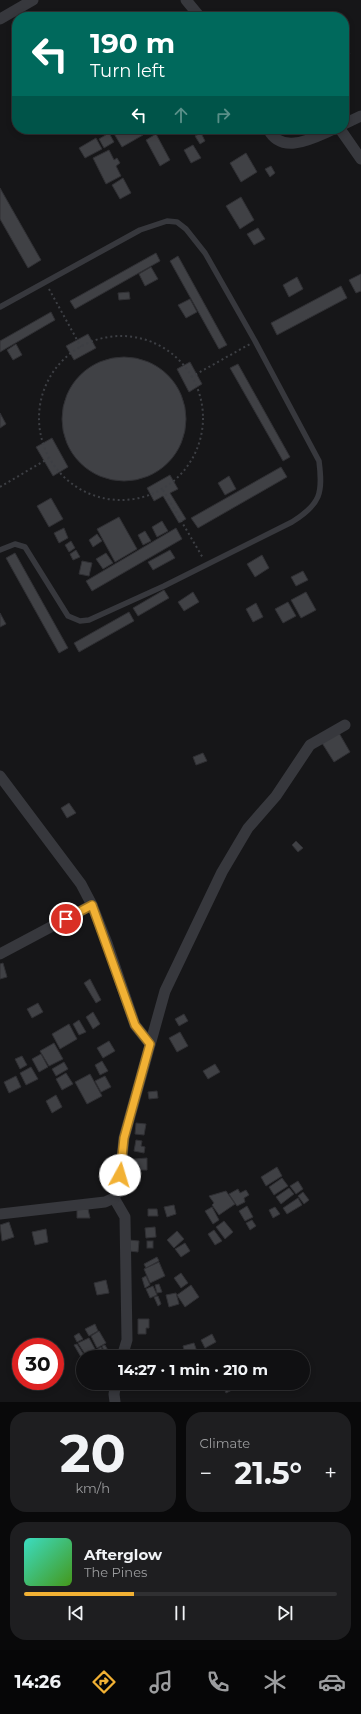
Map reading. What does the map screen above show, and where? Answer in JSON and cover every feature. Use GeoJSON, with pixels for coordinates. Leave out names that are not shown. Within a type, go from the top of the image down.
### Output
{"type":"FeatureCollection","features":[{"type":"Feature","properties":{"kind":"street"},"geometry":{"type":"LineString","coordinates":[[12,12],[33,0]]}},
{"type":"Feature","properties":{"kind":"street"},"geometry":{"type":"LineString","coordinates":[[186,0],[196,12]]}},
{"type":"Feature","properties":{"kind":"street"},"geometry":{"type":"LineString","coordinates":[[0,19],[12,12]]}},
{"type":"Feature","properties":{"kind":"street"},"geometry":{"type":"LineString","coordinates":[[349,122],[361,116]]}},
{"type":"Feature","properties":{"kind":"street"},"geometry":{"type":"LineString","coordinates":[[270,134],[281,143],[301,143],[322,134]]}},
{"type":"Feature","properties":{"kind":"street"},"geometry":{"type":"LineString","coordinates":[[344,134],[361,159]]}},
{"type":"Feature","properties":{"kind":"street"},"geometry":{"type":"LineString","coordinates":[[0,1214],[105,1202],[114,1198],[119,1188],[124,1138],[164,991],[222,872],[248,828],[276,796],[310,745],[345,725]]}},
{"type":"Feature","properties":{"kind":"street"},"geometry":{"type":"LineString","coordinates":[[0,776],[81,884],[92,905],[135,1025],[150,1044]]}},
{"type":"Feature","properties":{"kind":"street"},"geometry":{"type":"LineString","coordinates":[[0,954],[92,905]]}},
{"type":"Feature","properties":{"kind":"street"},"geometry":{"type":"LineString","coordinates":[[114,1198],[125,1217],[127,1340],[124,1350]]}},
{"type":"Feature","properties":{"kind":"lane"},"geometry":{"type":"LineString","coordinates":[[0,307],[140,230],[167,221],[177,222],[186,228],[205,253],[255,341],[319,461],[321,478],[320,493],[313,505],[306,513],[292,522],[100,616],[80,621],[72,619],[64,611],[25,547],[15,544],[0,550]]}},
{"type":"Feature","properties":{"kind":"path"},"geometry":{"type":"LineString","coordinates":[[45,282],[82,347]]}},
{"type":"Feature","properties":{"kind":"path"},"geometry":{"type":"LineString","coordinates":[[118,336],[145,339],[170,352],[184,364],[201,397],[204,424],[198,450],[184,473],[163,490],[138,499],[112,500],[86,493],[64,477],[49,458],[40,430],[40,403],[50,377],[67,356],[82,347],[91,341],[118,336]]}},
{"type":"Feature","properties":{"kind":"path"},"geometry":{"type":"LineString","coordinates":[[191,377],[255,341]]}},
{"type":"Feature","properties":{"kind":"path"},"geometry":{"type":"LineString","coordinates":[[0,487],[49,458]]}},
{"type":"Feature","properties":{"kind":"path"},"geometry":{"type":"LineString","coordinates":[[163,490],[207,564]]}},
{"type":"Feature","properties":{"kind":"building"},"geometry":{"type":"Polygon","coordinates":[[[110,134],[114,142],[104,148],[99,139],[110,134]]]}},
{"type":"Feature","properties":{"kind":"building"},"geometry":{"type":"Polygon","coordinates":[[[114,134],[142,134],[143,135],[122,147],[114,134]]]}},
{"type":"Feature","properties":{"kind":"building"},"geometry":{"type":"Polygon","coordinates":[[[156,134],[170,160],[160,166],[146,140],[156,134]]]}},
{"type":"Feature","properties":{"kind":"building"},"geometry":{"type":"Polygon","coordinates":[[[202,134],[205,141],[200,144],[195,136],[202,134]]]}},
{"type":"Feature","properties":{"kind":"building"},"geometry":{"type":"Polygon","coordinates":[[[96,138],[102,149],[85,158],[79,148],[96,138]]]}},
{"type":"Feature","properties":{"kind":"building"},"geometry":{"type":"Polygon","coordinates":[[[193,145],[201,158],[191,163],[184,150],[193,145]]]}},
{"type":"Feature","properties":{"kind":"building"},"geometry":{"type":"Polygon","coordinates":[[[109,150],[114,160],[117,158],[120,163],[116,166],[121,176],[106,184],[93,158],[109,150]]]}},
{"type":"Feature","properties":{"kind":"building"},"geometry":{"type":"Polygon","coordinates":[[[246,153],[257,172],[241,182],[230,163],[246,153]]]}},
{"type":"Feature","properties":{"kind":"building"},"geometry":{"type":"Polygon","coordinates":[[[271,166],[275,173],[270,177],[265,169],[271,166]]]}},
{"type":"Feature","properties":{"kind":"building"},"geometry":{"type":"Polygon","coordinates":[[[123,178],[131,193],[120,199],[112,185],[123,178]]]}},
{"type":"Feature","properties":{"kind":"building"},"geometry":{"type":"Polygon","coordinates":[[[0,188],[41,260],[28,268],[0,219],[0,188]]]}},
{"type":"Feature","properties":{"kind":"building"},"geometry":{"type":"Polygon","coordinates":[[[241,197],[254,220],[240,229],[226,206],[241,197]]]}},
{"type":"Feature","properties":{"kind":"building"},"geometry":{"type":"Polygon","coordinates":[[[258,228],[265,239],[254,245],[247,234],[258,228]]]}},
{"type":"Feature","properties":{"kind":"building"},"geometry":{"type":"Polygon","coordinates":[[[156,253],[160,261],[75,309],[70,301],[156,253]]]}},
{"type":"Feature","properties":{"kind":"building"},"geometry":{"type":"Polygon","coordinates":[[[178,256],[227,345],[219,349],[170,261],[178,256]]]}},
{"type":"Feature","properties":{"kind":"building"},"geometry":{"type":"Polygon","coordinates":[[[151,267],[158,279],[145,286],[139,274],[151,267]]]}},
{"type":"Feature","properties":{"kind":"building"},"geometry":{"type":"Polygon","coordinates":[[[361,274],[361,291],[356,293],[349,280],[361,274]]]}},
{"type":"Feature","properties":{"kind":"building"},"geometry":{"type":"Polygon","coordinates":[[[297,277],[303,289],[289,297],[283,285],[297,277]]]}},
{"type":"Feature","properties":{"kind":"building"},"geometry":{"type":"Polygon","coordinates":[[[341,286],[347,298],[277,335],[271,323],[341,286]]]}},
{"type":"Feature","properties":{"kind":"building"},"geometry":{"type":"Polygon","coordinates":[[[129,292],[130,299],[119,300],[118,293],[129,292]]]}},
{"type":"Feature","properties":{"kind":"building"},"geometry":{"type":"Polygon","coordinates":[[[190,299],[197,312],[186,318],[178,305],[190,299]]]}},
{"type":"Feature","properties":{"kind":"building"},"geometry":{"type":"Polygon","coordinates":[[[51,312],[55,320],[0,352],[0,341],[51,312]]]}},
{"type":"Feature","properties":{"kind":"building"},"geometry":{"type":"Polygon","coordinates":[[[88,334],[96,348],[74,360],[66,346],[88,334]]]}},
{"type":"Feature","properties":{"kind":"building"},"geometry":{"type":"Polygon","coordinates":[[[16,344],[22,355],[13,360],[7,350],[16,344]]]}},
{"type":"Feature","properties":{"kind":"building"},"geometry":{"type":"Polygon","coordinates":[[[124,357],[136,358],[148,362],[159,367],[168,375],[176,384],[181,395],[185,407],[185,431],[181,443],[176,454],[168,463],[159,471],[148,476],[136,480],[124,481],[112,480],[100,476],[89,471],[80,463],[72,454],[67,443],[63,431],[62,419],[63,407],[67,395],[72,384],[80,375],[89,367],[100,362],[112,358],[124,357]]]}},
{"type":"Feature","properties":{"kind":"building"},"geometry":{"type":"Polygon","coordinates":[[[190,362],[202,384],[189,392],[177,369],[190,362]]]}},
{"type":"Feature","properties":{"kind":"building"},"geometry":{"type":"Polygon","coordinates":[[[238,364],[290,457],[283,461],[230,368],[238,364]]]}},
{"type":"Feature","properties":{"kind":"building"},"geometry":{"type":"Polygon","coordinates":[[[0,413],[6,424],[0,428],[0,413]]]}},
{"type":"Feature","properties":{"kind":"building"},"geometry":{"type":"Polygon","coordinates":[[[52,438],[68,467],[53,476],[36,447],[52,438]]]}},
{"type":"Feature","properties":{"kind":"building"},"geometry":{"type":"Polygon","coordinates":[[[281,467],[287,477],[198,528],[191,518],[281,467]]]}},
{"type":"Feature","properties":{"kind":"building"},"geometry":{"type":"Polygon","coordinates":[[[170,475],[178,489],[170,493],[186,519],[179,523],[163,496],[154,501],[147,488],[170,475]]]}},
{"type":"Feature","properties":{"kind":"building"},"geometry":{"type":"Polygon","coordinates":[[[229,476],[236,489],[225,495],[218,483],[229,476]]]}},
{"type":"Feature","properties":{"kind":"building"},"geometry":{"type":"Polygon","coordinates":[[[51,498],[63,519],[49,527],[37,506],[51,498]]]}},
{"type":"Feature","properties":{"kind":"building"},"geometry":{"type":"Polygon","coordinates":[[[119,517],[137,549],[115,562],[97,529],[119,517]]]}},
{"type":"Feature","properties":{"kind":"building"},"geometry":{"type":"Polygon","coordinates":[[[162,521],[168,531],[157,537],[152,527],[162,521]]]}},
{"type":"Feature","properties":{"kind":"building"},"geometry":{"type":"Polygon","coordinates":[[[64,528],[68,538],[59,543],[54,533],[64,528]]]}},
{"type":"Feature","properties":{"kind":"building"},"geometry":{"type":"Polygon","coordinates":[[[176,528],[182,539],[92,591],[86,581],[176,528]]]}},
{"type":"Feature","properties":{"kind":"building"},"geometry":{"type":"Polygon","coordinates":[[[145,531],[151,541],[143,545],[138,535],[145,531]]]}},
{"type":"Feature","properties":{"kind":"building"},"geometry":{"type":"Polygon","coordinates":[[[97,534],[102,541],[93,547],[89,540],[97,534]]]}},
{"type":"Feature","properties":{"kind":"building"},"geometry":{"type":"Polygon","coordinates":[[[71,541],[75,548],[69,552],[65,545],[71,541]]]}},
{"type":"Feature","properties":{"kind":"building"},"geometry":{"type":"Polygon","coordinates":[[[76,550],[80,557],[73,560],[70,554],[76,550]]]}},
{"type":"Feature","properties":{"kind":"building"},"geometry":{"type":"Polygon","coordinates":[[[170,550],[175,558],[153,570],[148,562],[170,550]]]}},
{"type":"Feature","properties":{"kind":"building"},"geometry":{"type":"Polygon","coordinates":[[[15,553],[68,648],[59,653],[6,558],[15,553]]]}},
{"type":"Feature","properties":{"kind":"building"},"geometry":{"type":"Polygon","coordinates":[[[106,553],[113,563],[103,569],[96,559],[106,553]]]}},
{"type":"Feature","properties":{"kind":"building"},"geometry":{"type":"Polygon","coordinates":[[[262,555],[269,568],[255,577],[247,564],[262,555]]]}},
{"type":"Feature","properties":{"kind":"building"},"geometry":{"type":"Polygon","coordinates":[[[82,561],[92,563],[89,576],[79,574],[82,561]]]}},
{"type":"Feature","properties":{"kind":"building"},"geometry":{"type":"Polygon","coordinates":[[[303,571],[308,580],[296,586],[291,577],[303,571]]]}},
{"type":"Feature","properties":{"kind":"building"},"geometry":{"type":"Polygon","coordinates":[[[164,590],[169,598],[138,616],[133,608],[164,590]]]}},
{"type":"Feature","properties":{"kind":"building"},"geometry":{"type":"Polygon","coordinates":[[[193,592],[199,602],[184,611],[178,602],[193,592]]]}},
{"type":"Feature","properties":{"kind":"building"},"geometry":{"type":"Polygon","coordinates":[[[306,592],[316,610],[301,618],[291,600],[306,592]]]}},
{"type":"Feature","properties":{"kind":"building"},"geometry":{"type":"Polygon","coordinates":[[[288,602],[296,616],[283,623],[275,609],[288,602]]]}},
{"type":"Feature","properties":{"kind":"building"},"geometry":{"type":"Polygon","coordinates":[[[256,603],[263,617],[253,622],[246,609],[256,603]]]}},
{"type":"Feature","properties":{"kind":"building"},"geometry":{"type":"Polygon","coordinates":[[[129,612],[134,621],[79,652],[74,643],[129,612]]]}},
{"type":"Feature","properties":{"kind":"building"},"geometry":{"type":"Polygon","coordinates":[[[0,613],[6,624],[0,627],[0,613]]]}},
{"type":"Feature","properties":{"kind":"building"},"geometry":{"type":"Polygon","coordinates":[[[339,733],[350,752],[334,762],[322,743],[339,733]]]}},
{"type":"Feature","properties":{"kind":"building"},"geometry":{"type":"Polygon","coordinates":[[[203,753],[207,761],[196,765],[193,757],[203,753]]]}},
{"type":"Feature","properties":{"kind":"building"},"geometry":{"type":"Polygon","coordinates":[[[69,803],[76,813],[67,818],[61,808],[69,803]]]}},
{"type":"Feature","properties":{"kind":"building"},"geometry":{"type":"Polygon","coordinates":[[[296,841],[303,848],[298,852],[292,845],[296,841]]]}},
{"type":"Feature","properties":{"kind":"building"},"geometry":{"type":"Polygon","coordinates":[[[3,963],[7,977],[0,979],[0,964],[3,963]]]}},
{"type":"Feature","properties":{"kind":"building"},"geometry":{"type":"Polygon","coordinates":[[[90,979],[101,1000],[96,1003],[84,983],[90,979]]]}},
{"type":"Feature","properties":{"kind":"building"},"geometry":{"type":"Polygon","coordinates":[[[38,1003],[43,1012],[32,1018],[27,1009],[38,1003]]]}},
{"type":"Feature","properties":{"kind":"building"},"geometry":{"type":"Polygon","coordinates":[[[93,1012],[100,1024],[93,1029],[86,1017],[93,1012]]]}},
{"type":"Feature","properties":{"kind":"building"},"geometry":{"type":"Polygon","coordinates":[[[184,1014],[188,1021],[179,1026],[175,1019],[184,1014]]]}},
{"type":"Feature","properties":{"kind":"building"},"geometry":{"type":"Polygon","coordinates":[[[79,1020],[86,1032],[79,1035],[73,1024],[79,1020]]]}},
{"type":"Feature","properties":{"kind":"building"},"geometry":{"type":"Polygon","coordinates":[[[69,1024],[77,1039],[60,1049],[52,1034],[69,1024]]]}},
{"type":"Feature","properties":{"kind":"building"},"geometry":{"type":"Polygon","coordinates":[[[180,1032],[188,1046],[177,1052],[169,1038],[180,1032]]]}},
{"type":"Feature","properties":{"kind":"building"},"geometry":{"type":"Polygon","coordinates":[[[109,1041],[115,1051],[103,1058],[97,1048],[109,1041]]]}},
{"type":"Feature","properties":{"kind":"building"},"geometry":{"type":"Polygon","coordinates":[[[54,1043],[63,1059],[49,1066],[40,1051],[54,1043]]]}},
{"type":"Feature","properties":{"kind":"building"},"geometry":{"type":"Polygon","coordinates":[[[41,1054],[48,1067],[39,1072],[32,1059],[41,1054]]]}},
{"type":"Feature","properties":{"kind":"building"},"geometry":{"type":"Polygon","coordinates":[[[22,1056],[27,1065],[20,1069],[15,1059],[22,1056]]]}},
{"type":"Feature","properties":{"kind":"building"},"geometry":{"type":"Polygon","coordinates":[[[102,1061],[108,1071],[100,1075],[95,1065],[102,1061]]]}},
{"type":"Feature","properties":{"kind":"building"},"geometry":{"type":"Polygon","coordinates":[[[64,1062],[68,1069],[56,1076],[52,1069],[64,1062]]]}},
{"type":"Feature","properties":{"kind":"building"},"geometry":{"type":"Polygon","coordinates":[[[215,1064],[220,1072],[208,1079],[203,1071],[215,1064]]]}},
{"type":"Feature","properties":{"kind":"building"},"geometry":{"type":"Polygon","coordinates":[[[31,1067],[38,1079],[26,1085],[20,1073],[31,1067]]]}},
{"type":"Feature","properties":{"kind":"building"},"geometry":{"type":"Polygon","coordinates":[[[66,1073],[73,1084],[62,1090],[56,1079],[66,1073]]]}},
{"type":"Feature","properties":{"kind":"building"},"geometry":{"type":"Polygon","coordinates":[[[90,1074],[102,1096],[87,1104],[75,1082],[90,1074]]]}},
{"type":"Feature","properties":{"kind":"building"},"geometry":{"type":"Polygon","coordinates":[[[16,1076],[21,1087],[9,1093],[4,1082],[16,1076]]]}},
{"type":"Feature","properties":{"kind":"building"},"geometry":{"type":"Polygon","coordinates":[[[105,1076],[111,1087],[101,1092],[95,1081],[105,1076]]]}},
{"type":"Feature","properties":{"kind":"building"},"geometry":{"type":"Polygon","coordinates":[[[157,1091],[158,1098],[149,1099],[148,1092],[157,1091]]]}},
{"type":"Feature","properties":{"kind":"building"},"geometry":{"type":"Polygon","coordinates":[[[56,1095],[62,1107],[52,1113],[46,1101],[56,1095]]]}},
{"type":"Feature","properties":{"kind":"building"},"geometry":{"type":"Polygon","coordinates":[[[136,1123],[146,1124],[144,1135],[135,1134],[136,1123]]]}},
{"type":"Feature","properties":{"kind":"building"},"geometry":{"type":"Polygon","coordinates":[[[136,1140],[142,1141],[141,1146],[145,1147],[144,1153],[134,1151],[136,1140]]]}},
{"type":"Feature","properties":{"kind":"building"},"geometry":{"type":"Polygon","coordinates":[[[147,1158],[147,1170],[135,1170],[134,1159],[147,1158]]]}},
{"type":"Feature","properties":{"kind":"building"},"geometry":{"type":"Polygon","coordinates":[[[277,1167],[282,1176],[266,1186],[261,1177],[277,1167]]]}},
{"type":"Feature","properties":{"kind":"building"},"geometry":{"type":"Polygon","coordinates":[[[282,1178],[288,1186],[274,1195],[269,1187],[282,1178]]]}},
{"type":"Feature","properties":{"kind":"building"},"geometry":{"type":"Polygon","coordinates":[[[298,1181],[303,1189],[296,1194],[290,1186],[298,1181]]]}},
{"type":"Feature","properties":{"kind":"building"},"geometry":{"type":"Polygon","coordinates":[[[289,1188],[294,1194],[281,1204],[276,1197],[289,1188]]]}},
{"type":"Feature","properties":{"kind":"building"},"geometry":{"type":"Polygon","coordinates":[[[238,1189],[240,1193],[246,1190],[249,1195],[244,1198],[245,1202],[237,1206],[229,1194],[238,1189]]]}},
{"type":"Feature","properties":{"kind":"building"},"geometry":{"type":"Polygon","coordinates":[[[226,1191],[235,1204],[219,1215],[212,1205],[214,1203],[209,1196],[226,1191]]]}},
{"type":"Feature","properties":{"kind":"building"},"geometry":{"type":"Polygon","coordinates":[[[303,1192],[309,1200],[304,1204],[298,1196],[303,1192]]]}},
{"type":"Feature","properties":{"kind":"building"},"geometry":{"type":"Polygon","coordinates":[[[298,1198],[302,1205],[287,1214],[283,1208],[298,1198]]]}},
{"type":"Feature","properties":{"kind":"building"},"geometry":{"type":"Polygon","coordinates":[[[174,1205],[176,1214],[167,1217],[164,1207],[174,1205]]]}},
{"type":"Feature","properties":{"kind":"building"},"geometry":{"type":"Polygon","coordinates":[[[247,1206],[253,1217],[245,1221],[239,1211],[247,1206]]]}},
{"type":"Feature","properties":{"kind":"building"},"geometry":{"type":"Polygon","coordinates":[[[212,1207],[219,1220],[213,1224],[205,1211],[212,1207]]]}},
{"type":"Feature","properties":{"kind":"building"},"geometry":{"type":"Polygon","coordinates":[[[275,1207],[280,1214],[273,1218],[269,1210],[275,1207]]]}},
{"type":"Feature","properties":{"kind":"building"},"geometry":{"type":"Polygon","coordinates":[[[77,1209],[88,1209],[90,1218],[77,1218],[77,1209]]]}},
{"type":"Feature","properties":{"kind":"building"},"geometry":{"type":"Polygon","coordinates":[[[148,1209],[157,1209],[158,1216],[148,1216],[148,1209]]]}},
{"type":"Feature","properties":{"kind":"building"},"geometry":{"type":"Polygon","coordinates":[[[252,1220],[256,1226],[250,1230],[246,1223],[252,1220]]]}},
{"type":"Feature","properties":{"kind":"building"},"geometry":{"type":"Polygon","coordinates":[[[224,1221],[233,1232],[225,1239],[216,1227],[224,1221]]]}},
{"type":"Feature","properties":{"kind":"building"},"geometry":{"type":"Polygon","coordinates":[[[9,1222],[14,1237],[2,1241],[0,1225],[9,1222]]]}},
{"type":"Feature","properties":{"kind":"building"},"geometry":{"type":"Polygon","coordinates":[[[155,1227],[156,1237],[146,1238],[145,1228],[155,1227]]]}},
{"type":"Feature","properties":{"kind":"building"},"geometry":{"type":"Polygon","coordinates":[[[46,1229],[48,1242],[35,1245],[32,1232],[46,1229]]]}},
{"type":"Feature","properties":{"kind":"building"},"geometry":{"type":"Polygon","coordinates":[[[214,1230],[222,1241],[215,1245],[208,1234],[214,1230]]]}},
{"type":"Feature","properties":{"kind":"building"},"geometry":{"type":"Polygon","coordinates":[[[177,1231],[184,1239],[174,1248],[167,1240],[177,1231]]]}},
{"type":"Feature","properties":{"kind":"building"},"geometry":{"type":"Polygon","coordinates":[[[129,1240],[139,1241],[138,1252],[129,1251],[129,1240]]]}},
{"type":"Feature","properties":{"kind":"building"},"geometry":{"type":"Polygon","coordinates":[[[147,1241],[153,1241],[153,1248],[147,1248],[147,1241]]]}},
{"type":"Feature","properties":{"kind":"building"},"geometry":{"type":"Polygon","coordinates":[[[185,1243],[190,1251],[181,1257],[175,1249],[185,1243]]]}},
{"type":"Feature","properties":{"kind":"building"},"geometry":{"type":"Polygon","coordinates":[[[157,1257],[159,1261],[146,1268],[144,1264],[157,1257]]]}},
{"type":"Feature","properties":{"kind":"building"},"geometry":{"type":"Polygon","coordinates":[[[159,1262],[165,1276],[150,1283],[144,1269],[159,1262]]]}},
{"type":"Feature","properties":{"kind":"building"},"geometry":{"type":"Polygon","coordinates":[[[181,1273],[188,1283],[181,1288],[174,1278],[181,1273]]]}},
{"type":"Feature","properties":{"kind":"building"},"geometry":{"type":"Polygon","coordinates":[[[146,1276],[150,1285],[145,1288],[142,1278],[146,1276]]]}},
{"type":"Feature","properties":{"kind":"building"},"geometry":{"type":"Polygon","coordinates":[[[106,1280],[109,1293],[97,1295],[94,1283],[106,1280]]]}},
{"type":"Feature","properties":{"kind":"building"},"geometry":{"type":"Polygon","coordinates":[[[159,1284],[162,1292],[157,1293],[155,1285],[159,1284]]]}},
{"type":"Feature","properties":{"kind":"building"},"geometry":{"type":"Polygon","coordinates":[[[191,1285],[199,1297],[185,1307],[177,1295],[191,1285]]]}},
{"type":"Feature","properties":{"kind":"building"},"geometry":{"type":"Polygon","coordinates":[[[153,1286],[157,1295],[150,1298],[146,1289],[153,1286]]]}},
{"type":"Feature","properties":{"kind":"building"},"geometry":{"type":"Polygon","coordinates":[[[176,1293],[179,1304],[169,1307],[166,1295],[176,1293]]]}},
{"type":"Feature","properties":{"kind":"building"},"geometry":{"type":"Polygon","coordinates":[[[158,1296],[161,1304],[158,1306],[154,1297],[158,1296]]]}},
{"type":"Feature","properties":{"kind":"building"},"geometry":{"type":"Polygon","coordinates":[[[138,1319],[149,1319],[149,1328],[146,1328],[146,1334],[138,1334],[138,1319]]]}},
{"type":"Feature","properties":{"kind":"building"},"geometry":{"type":"Polygon","coordinates":[[[95,1324],[98,1331],[89,1336],[85,1329],[95,1324]]]}},
{"type":"Feature","properties":{"kind":"building"},"geometry":{"type":"Polygon","coordinates":[[[99,1331],[106,1343],[97,1348],[91,1336],[99,1331]]]}},
{"type":"Feature","properties":{"kind":"building"},"geometry":{"type":"Polygon","coordinates":[[[79,1333],[83,1339],[77,1342],[74,1336],[79,1333]]]}},
{"type":"Feature","properties":{"kind":"building"},"geometry":{"type":"Polygon","coordinates":[[[212,1334],[216,1342],[205,1348],[201,1340],[212,1334]]]}},
{"type":"Feature","properties":{"kind":"building"},"geometry":{"type":"Polygon","coordinates":[[[89,1338],[95,1349],[82,1350],[78,1343],[89,1338]]]}},
{"type":"Feature","properties":{"kind":"building"},"geometry":{"type":"Polygon","coordinates":[[[194,1343],[196,1350],[184,1350],[183,1346],[194,1343]]]}},
{"type":"Feature","properties":{"kind":"building"},"geometry":{"type":"Polygon","coordinates":[[[77,1344],[81,1350],[77,1350],[74,1345],[77,1344]]]}},
{"type":"Feature","properties":{"kind":"building"},"geometry":{"type":"Polygon","coordinates":[[[105,1345],[108,1350],[104,1350],[102,1346],[105,1345]]]}},
{"type":"Feature","properties":{"kind":"building"},"geometry":{"type":"Polygon","coordinates":[[[225,1390],[232,1390],[226,1393],[225,1390]]]}},
{"type":"Feature","properties":{"kind":"route"},"geometry":{"type":"LineString","coordinates":[[66,919],[92,905],[107,943],[135,1025],[150,1044],[124,1138],[120,1175]]}}]}
